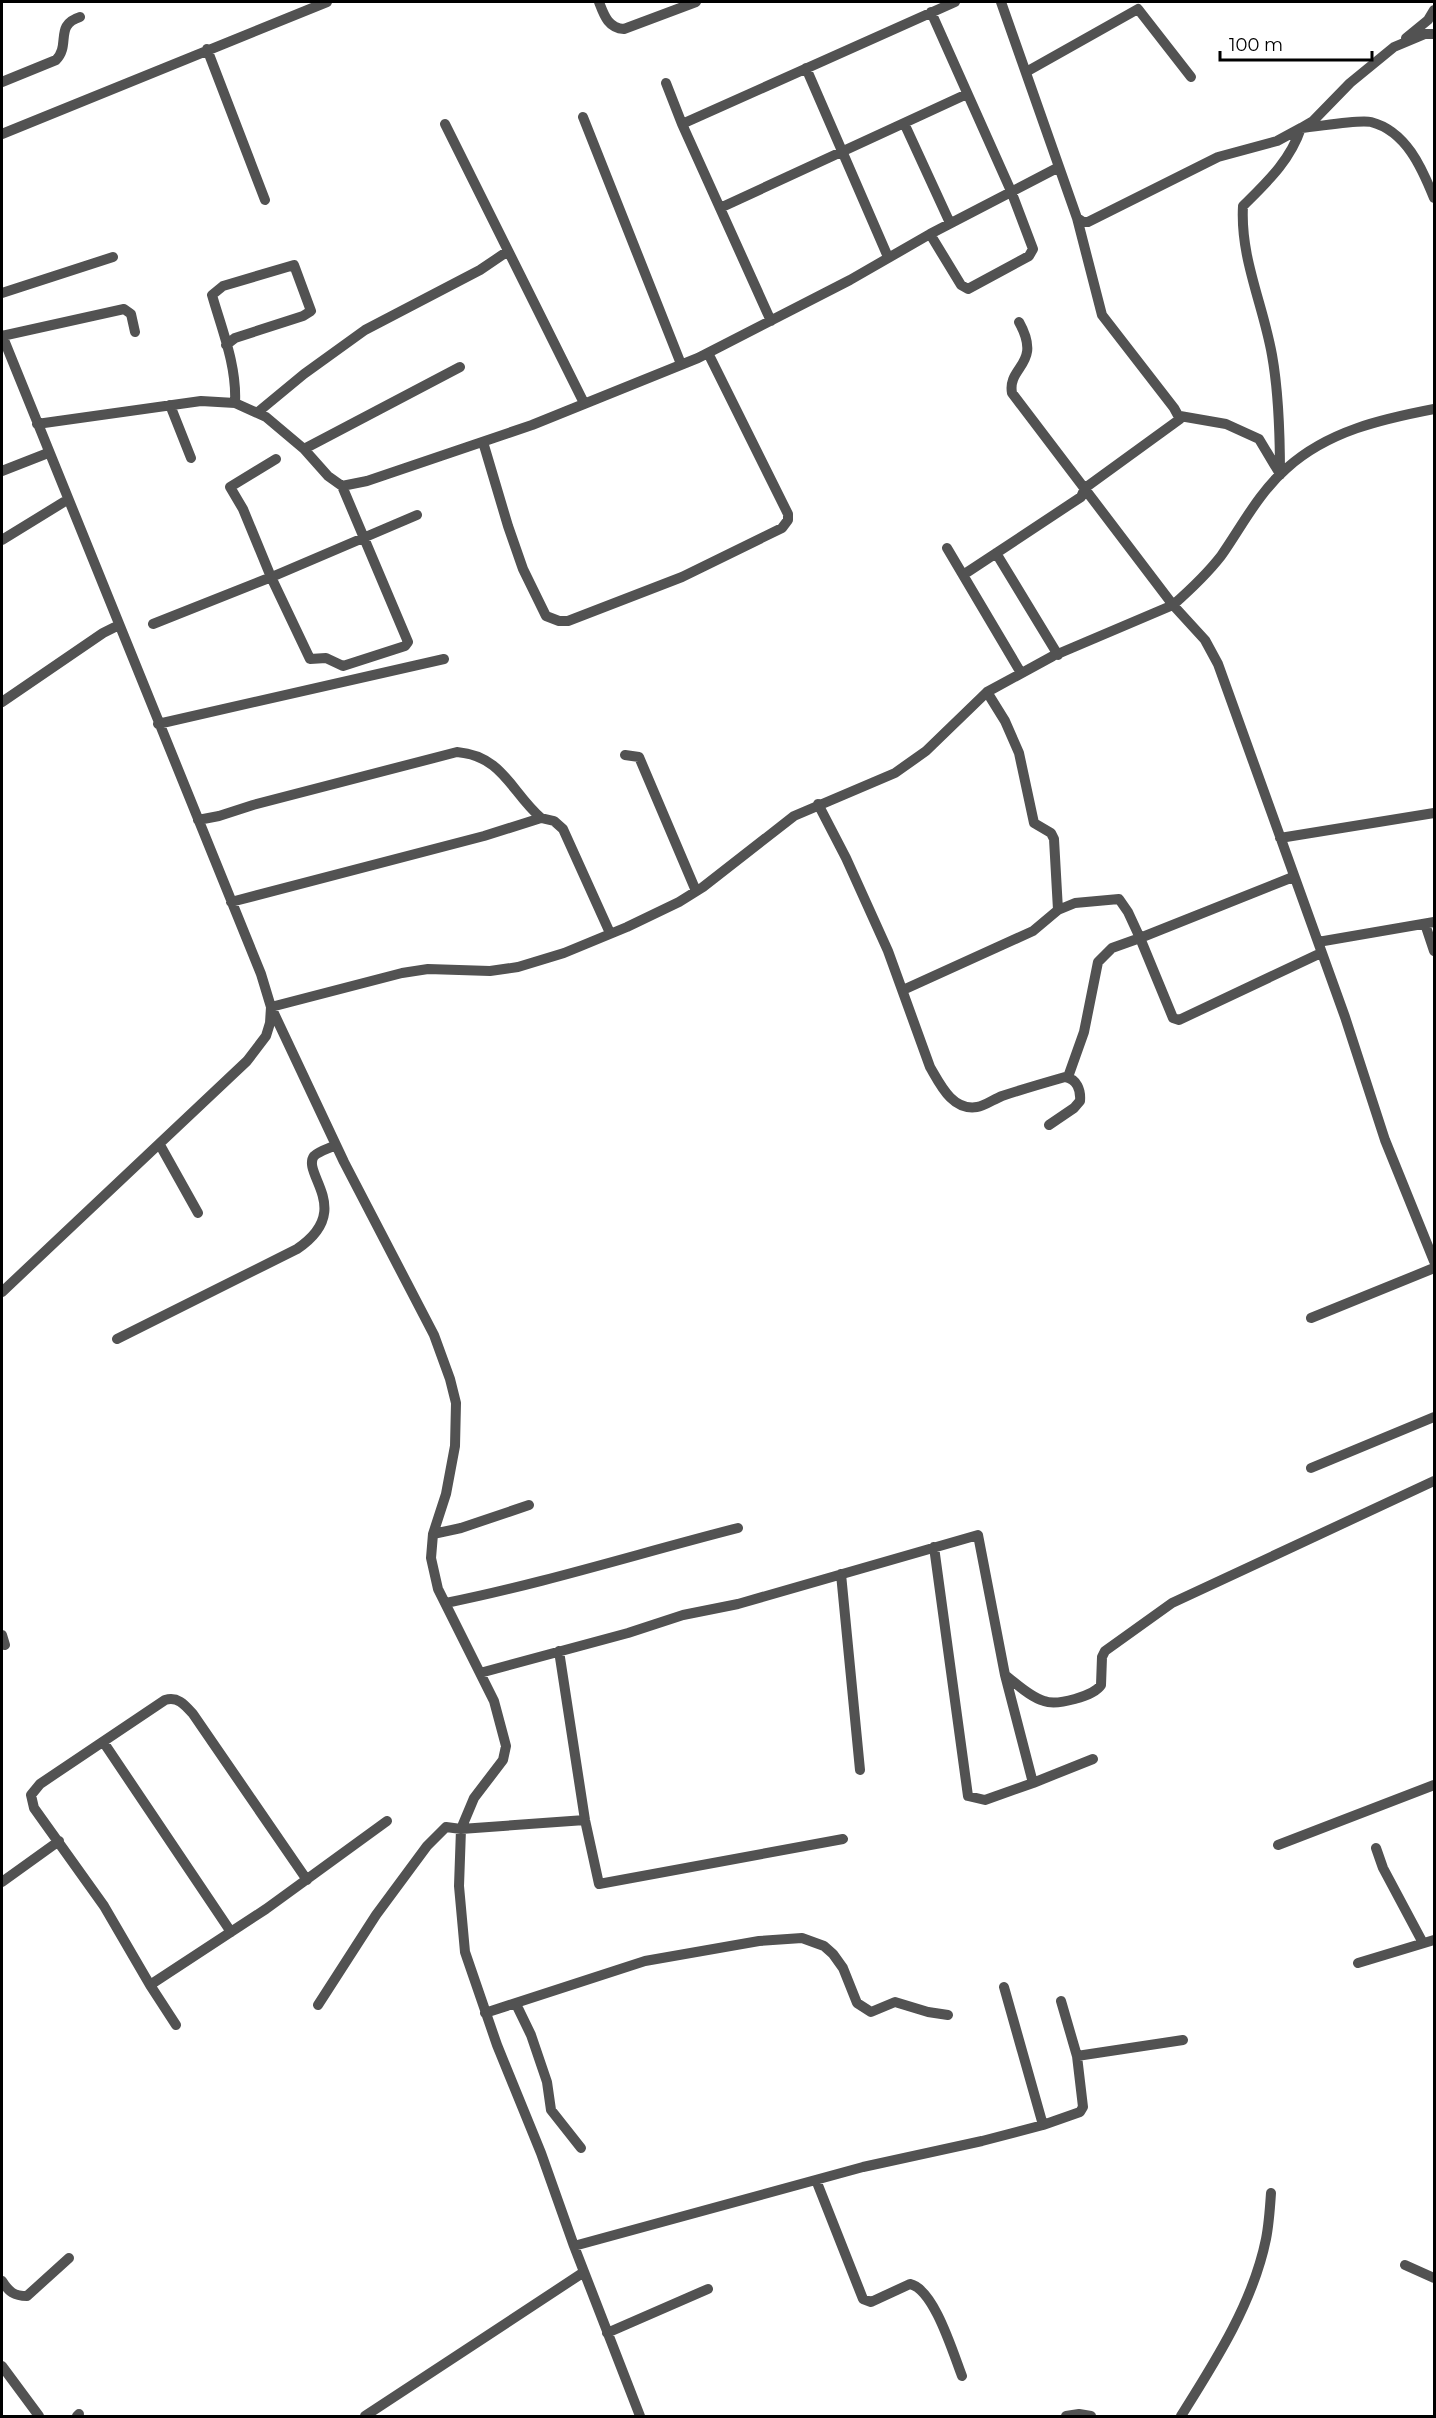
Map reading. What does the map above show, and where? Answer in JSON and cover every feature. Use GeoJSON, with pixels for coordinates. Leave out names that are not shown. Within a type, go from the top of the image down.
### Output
{"type":"FeatureCollection","features":[{"type":"Feature","properties":{"kind":"street"},"geometry":{"type":"LineString","coordinates":[[2,134],[327,2]]}},
{"type":"Feature","properties":{"kind":"street"},"geometry":{"type":"LineString","coordinates":[[599,2],[610,24],[616,29],[624,29],[696,2]]}},
{"type":"Feature","properties":{"kind":"street"},"geometry":{"type":"LineString","coordinates":[[682,124],[955,2]]}},
{"type":"Feature","properties":{"kind":"street"},"geometry":{"type":"LineString","coordinates":[[1000,2],[1077,218],[1102,315],[1180,416],[1226,424],[1259,439],[1280,475]]}},
{"type":"Feature","properties":{"kind":"street"},"geometry":{"type":"LineString","coordinates":[[1077,218],[1088,222],[1218,157],[1277,141],[1313,121],[1350,83],[1428,20],[1434,10],[1428,2]]}},
{"type":"Feature","properties":{"kind":"street"},"geometry":{"type":"LineString","coordinates":[[1026,72],[1135,5],[1191,76]]}},
{"type":"Feature","properties":{"kind":"street"},"geometry":{"type":"LineString","coordinates":[[930,234],[963,287],[968,289],[1033,252],[1032,241],[1011,191],[931,12]]}},
{"type":"Feature","properties":{"kind":"street"},"geometry":{"type":"LineString","coordinates":[[2,82],[56,60],[61,53],[64,29],[71,21],[80,17]]}},
{"type":"Feature","properties":{"kind":"street"},"geometry":{"type":"LineString","coordinates":[[1394,47],[1425,34],[1434,34]]}},
{"type":"Feature","properties":{"kind":"street"},"geometry":{"type":"LineString","coordinates":[[207,49],[266,200]]}},
{"type":"Feature","properties":{"kind":"street"},"geometry":{"type":"LineString","coordinates":[[806,68],[888,257]]}},
{"type":"Feature","properties":{"kind":"street"},"geometry":{"type":"LineString","coordinates":[[666,83],[682,124],[771,321]]}},
{"type":"Feature","properties":{"kind":"street"},"geometry":{"type":"LineString","coordinates":[[720,208],[967,94]]}},
{"type":"Feature","properties":{"kind":"street"},"geometry":{"type":"LineString","coordinates":[[583,117],[681,364]]}},
{"type":"Feature","properties":{"kind":"street"},"geometry":{"type":"LineString","coordinates":[[1301,128],[1370,121],[1394,133],[1420,162],[1434,198]]}},
{"type":"Feature","properties":{"kind":"street"},"geometry":{"type":"LineString","coordinates":[[904,123],[950,223]]}},
{"type":"Feature","properties":{"kind":"street"},"geometry":{"type":"LineString","coordinates":[[445,124],[584,403]]}},
{"type":"Feature","properties":{"kind":"street"},"geometry":{"type":"LineString","coordinates":[[1280,475],[1280,438],[1272,354],[1246,251],[1242,228],[1243,206],[1279,169],[1295,146],[1301,128]]}},
{"type":"Feature","properties":{"kind":"street"},"geometry":{"type":"LineString","coordinates":[[342,486],[367,481],[532,425],[708,353],[850,280],[950,223],[1059,166]]}},
{"type":"Feature","properties":{"kind":"street"},"geometry":{"type":"LineString","coordinates":[[258,412],[304,374],[365,330],[480,270],[508,251]]}},
{"type":"Feature","properties":{"kind":"street"},"geometry":{"type":"LineString","coordinates":[[2,293],[113,257]]}},
{"type":"Feature","properties":{"kind":"street"},"geometry":{"type":"LineString","coordinates":[[226,345],[235,338],[303,316],[311,310],[294,265],[223,285],[212,295],[235,379],[235,403]]}},
{"type":"Feature","properties":{"kind":"street"},"geometry":{"type":"LineString","coordinates":[[135,332],[131,314],[124,309],[2,336],[261,974],[271,1007],[336,1144],[438,1345],[456,1403],[456,1446],[446,1494],[433,1534],[431,1558],[435,1577],[446,1603],[494,1701],[506,1746],[503,1760],[474,1798],[461,1829],[459,1886],[465,1952],[485,2013],[541,2153],[574,2246],[640,2416]]}},
{"type":"Feature","properties":{"kind":"street"},"geometry":{"type":"LineString","coordinates":[[1019,321],[1025,333],[1028,348],[1012,384],[1012,393],[1173,605],[1205,640],[1214,655],[1319,947],[1385,1140],[1434,1261]]}},
{"type":"Feature","properties":{"kind":"street"},"geometry":{"type":"LineString","coordinates":[[483,442],[508,526],[531,588],[546,616],[559,621],[568,621],[682,578],[782,528],[788,520],[788,514],[708,353]]}},
{"type":"Feature","properties":{"kind":"street"},"geometry":{"type":"LineString","coordinates":[[304,449],[460,366]]}},
{"type":"Feature","properties":{"kind":"street"},"geometry":{"type":"LineString","coordinates":[[37,424],[201,401],[235,403],[258,412],[304,449],[328,476],[342,486],[408,638],[405,646],[343,666],[326,658],[310,658],[271,577],[243,509],[230,487],[276,459]]}},
{"type":"Feature","properties":{"kind":"street"},"geometry":{"type":"LineString","coordinates":[[170,405],[191,458]]}},
{"type":"Feature","properties":{"kind":"street"},"geometry":{"type":"LineString","coordinates":[[271,1007],[402,972],[428,969],[490,971],[518,967],[549,958],[610,933],[696,891],[794,816],[818,804],[877,782],[901,769],[926,751],[987,692],[1058,655],[1173,605],[1203,577],[1221,556],[1239,525],[1280,475],[1315,447],[1348,430],[1434,409]]}},
{"type":"Feature","properties":{"kind":"street"},"geometry":{"type":"LineString","coordinates":[[963,574],[1081,497],[1085,488],[1178,422],[1180,416]]}},
{"type":"Feature","properties":{"kind":"street"},"geometry":{"type":"LineString","coordinates":[[2,471],[48,453]]}},
{"type":"Feature","properties":{"kind":"street"},"geometry":{"type":"LineString","coordinates":[[2,540],[67,500]]}},
{"type":"Feature","properties":{"kind":"street"},"geometry":{"type":"LineString","coordinates":[[153,624],[417,515]]}},
{"type":"Feature","properties":{"kind":"street"},"geometry":{"type":"LineString","coordinates":[[947,548],[1022,673]]}},
{"type":"Feature","properties":{"kind":"street"},"geometry":{"type":"LineString","coordinates":[[996,553],[1058,655]]}},
{"type":"Feature","properties":{"kind":"street"},"geometry":{"type":"LineString","coordinates":[[2,702],[103,633],[119,625]]}},
{"type":"Feature","properties":{"kind":"street"},"geometry":{"type":"LineString","coordinates":[[158,724],[444,659]]}},
{"type":"Feature","properties":{"kind":"street"},"geometry":{"type":"LineString","coordinates":[[987,692],[1005,721],[1019,753],[1034,823],[1051,833],[1054,839],[1058,910]]}},
{"type":"Feature","properties":{"kind":"street"},"geometry":{"type":"LineString","coordinates":[[198,820],[457,752],[474,755],[501,770],[532,810],[541,818],[554,821],[563,829],[610,933]]}},
{"type":"Feature","properties":{"kind":"street"},"geometry":{"type":"LineString","coordinates":[[625,755],[639,757],[696,891]]}},
{"type":"Feature","properties":{"kind":"street"},"geometry":{"type":"LineString","coordinates":[[818,804],[863,896],[903,990],[930,1067],[948,1096],[957,1103],[968,1107],[978,1107],[999,1097],[1068,1077]]}},
{"type":"Feature","properties":{"kind":"street"},"geometry":{"type":"LineString","coordinates":[[1280,838],[1434,813]]}},
{"type":"Feature","properties":{"kind":"street"},"geometry":{"type":"LineString","coordinates":[[231,902],[484,836],[541,818]]}},
{"type":"Feature","properties":{"kind":"street"},"geometry":{"type":"LineString","coordinates":[[1068,1077],[1084,1032],[1098,962],[1112,948],[1293,877]]}},
{"type":"Feature","properties":{"kind":"street"},"geometry":{"type":"LineString","coordinates":[[903,990],[1033,931],[1058,910],[1075,903],[1119,899],[1140,938],[1173,1018],[1179,1020],[1319,947],[1430,923],[1434,951]]}},
{"type":"Feature","properties":{"kind":"street"},"geometry":{"type":"LineString","coordinates":[[2,1292],[220,1089],[259,1048],[268,1029],[271,1007]]}},
{"type":"Feature","properties":{"kind":"street"},"geometry":{"type":"LineString","coordinates":[[1049,1125],[1074,1108],[1080,1101],[1080,1089],[1068,1077]]}},
{"type":"Feature","properties":{"kind":"street"},"geometry":{"type":"LineString","coordinates":[[117,1339],[297,1249],[311,1239],[319,1230],[324,1210],[321,1188],[312,1166],[313,1160],[316,1155],[336,1144]]}},
{"type":"Feature","properties":{"kind":"street"},"geometry":{"type":"LineString","coordinates":[[160,1145],[198,1213]]}},
{"type":"Feature","properties":{"kind":"street"},"geometry":{"type":"LineString","coordinates":[[1311,1318],[1434,1268]]}},
{"type":"Feature","properties":{"kind":"street"},"geometry":{"type":"LineString","coordinates":[[1311,1468],[1434,1416]]}},
{"type":"Feature","properties":{"kind":"street"},"geometry":{"type":"LineString","coordinates":[[1005,1675],[1045,1702],[1066,1700],[1093,1693],[1101,1685],[1102,1657],[1105,1651],[1172,1603],[1434,1480]]}},
{"type":"Feature","properties":{"kind":"street"},"geometry":{"type":"LineString","coordinates":[[433,1534],[461,1528],[529,1505]]}},
{"type":"Feature","properties":{"kind":"street"},"geometry":{"type":"LineString","coordinates":[[446,1603],[569,1575],[631,1555],[738,1528]]}},
{"type":"Feature","properties":{"kind":"street"},"geometry":{"type":"LineString","coordinates":[[480,1673],[683,1616],[738,1604],[978,1535],[1005,1675],[1033,1783]]}},
{"type":"Feature","properties":{"kind":"street"},"geometry":{"type":"LineString","coordinates":[[934,1547],[969,1796],[985,1800],[1093,1758]]}},
{"type":"Feature","properties":{"kind":"street"},"geometry":{"type":"LineString","coordinates":[[841,1574],[861,1770]]}},
{"type":"Feature","properties":{"kind":"street"},"geometry":{"type":"LineString","coordinates":[[559,1651],[585,1820],[599,1884],[843,1839]]}},
{"type":"Feature","properties":{"kind":"street"},"geometry":{"type":"LineString","coordinates":[[176,2025],[104,1906],[34,1808],[31,1795],[40,1784],[171,1698],[184,1704],[307,1880]]}},
{"type":"Feature","properties":{"kind":"street"},"geometry":{"type":"LineString","coordinates":[[104,1743],[231,1932]]}},
{"type":"Feature","properties":{"kind":"street"},"geometry":{"type":"LineString","coordinates":[[1278,1845],[1434,1785]]}},
{"type":"Feature","properties":{"kind":"street"},"geometry":{"type":"LineString","coordinates":[[318,2005],[376,1915],[427,1846],[446,1827],[461,1829],[585,1820]]}},
{"type":"Feature","properties":{"kind":"street"},"geometry":{"type":"LineString","coordinates":[[150,1985],[307,1880],[387,1821]]}},
{"type":"Feature","properties":{"kind":"street"},"geometry":{"type":"LineString","coordinates":[[2,1882],[59,1841]]}},
{"type":"Feature","properties":{"kind":"street"},"geometry":{"type":"LineString","coordinates":[[1376,1848],[1383,1868],[1423,1944]]}},
{"type":"Feature","properties":{"kind":"street"},"geometry":{"type":"LineString","coordinates":[[485,2013],[645,1961],[759,1941],[802,1938],[824,1946],[833,1954],[843,1968],[857,2003],[871,2012],[895,2002],[928,2012],[948,2015]]}},
{"type":"Feature","properties":{"kind":"street"},"geometry":{"type":"LineString","coordinates":[[1358,1963],[1434,1940]]}},
{"type":"Feature","properties":{"kind":"street"},"geometry":{"type":"LineString","coordinates":[[1004,1987],[1043,2125]]}},
{"type":"Feature","properties":{"kind":"street"},"geometry":{"type":"LineString","coordinates":[[574,2246],[816,2180],[1043,2125],[1083,2110],[1077,2056],[1061,2001]]}},
{"type":"Feature","properties":{"kind":"street"},"geometry":{"type":"LineString","coordinates":[[516,2004],[531,2035],[547,2082],[551,2110],[581,2148]]}},
{"type":"Feature","properties":{"kind":"street"},"geometry":{"type":"LineString","coordinates":[[1077,2056],[1183,2040]]}},
{"type":"Feature","properties":{"kind":"street"},"geometry":{"type":"LineString","coordinates":[[816,2180],[863,2299],[871,2302],[910,2284],[919,2288],[928,2298],[946,2334],[962,2376]]}},
{"type":"Feature","properties":{"kind":"street"},"geometry":{"type":"LineString","coordinates":[[1181,2416],[1224,2347],[1248,2294],[1266,2239],[1271,2193]]}},
{"type":"Feature","properties":{"kind":"street"},"geometry":{"type":"LineString","coordinates":[[2,2281],[10,2293],[27,2296],[69,2258]]}},
{"type":"Feature","properties":{"kind":"street"},"geometry":{"type":"LineString","coordinates":[[1405,2265],[1434,2278]]}},
{"type":"Feature","properties":{"kind":"street"},"geometry":{"type":"LineString","coordinates":[[364,2416],[584,2272]]}},
{"type":"Feature","properties":{"kind":"street"},"geometry":{"type":"LineString","coordinates":[[607,2333],[708,2289]]}},
{"type":"Feature","properties":{"kind":"street"},"geometry":{"type":"LineString","coordinates":[[2,2366],[39,2416]]}},
{"type":"Feature","properties":{"kind":"street"},"geometry":{"type":"LineString","coordinates":[[1066,2416],[1079,2414],[1091,2416]]}}]}
